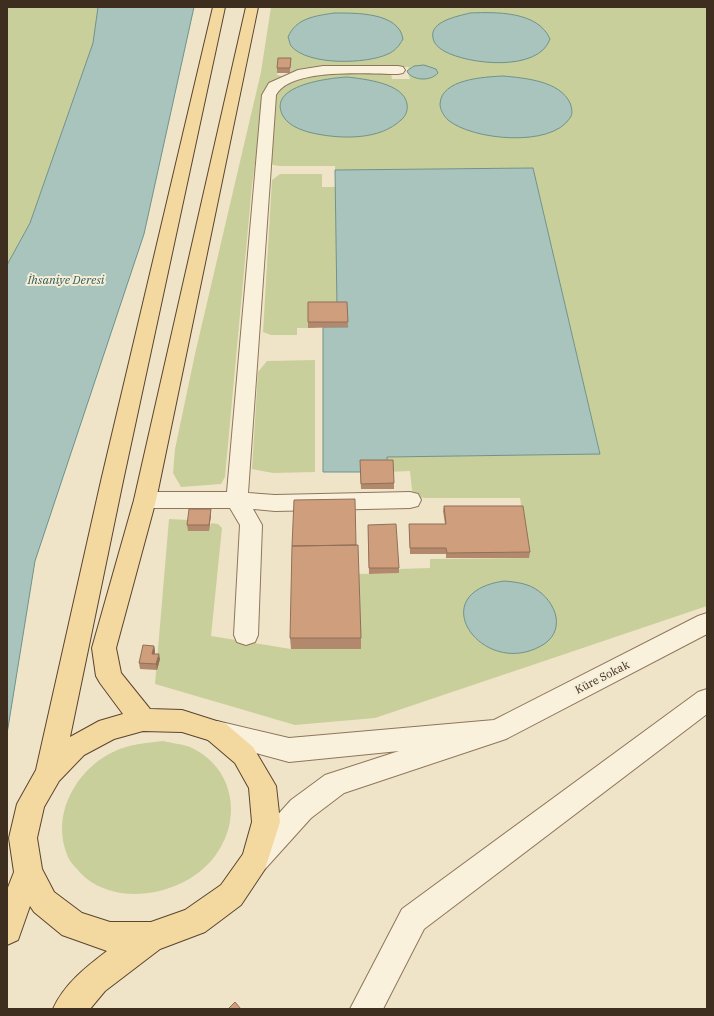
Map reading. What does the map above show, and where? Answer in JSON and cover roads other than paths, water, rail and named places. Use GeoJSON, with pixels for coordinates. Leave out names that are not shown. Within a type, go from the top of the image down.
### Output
{"type":"FeatureCollection","features":[{"type":"Feature","properties":{"kind":"main road"},"geometry":{"type":"LineString","coordinates":[[151,937],[110,937],[73,925],[44,902],[28,872],[23,838],[31,804],[49,772],[112,481],[220,7]]}},
{"type":"Feature","properties":{"kind":"main road"},"geometry":{"type":"LineString","coordinates":[[143,720],[109,676],[104,648],[145,500],[252,7]]}},
{"type":"Feature","properties":{"kind":"main road"},"geometry":{"type":"LineString","coordinates":[[49,772],[76,747],[108,729],[143,720],[182,721],[217,732],[244,755],[262,786],[266,822],[255,860],[231,895],[194,922],[151,937],[94,980],[69,1009]]}},
{"type":"Feature","properties":{"kind":"main road"},"geometry":{"type":"LineString","coordinates":[[7,930],[28,872]]}},
{"type":"Feature","properties":{"kind":"street"},"geometry":{"type":"LineString","coordinates":[[246,635],[251,525],[237,500],[269,95],[274,86],[303,73],[323,70],[398,70]]}},
{"type":"Feature","properties":{"kind":"street"},"geometry":{"type":"LineString","coordinates":[[145,500],[237,500],[276,503],[410,500]]}},
{"type":"Feature","properties":{"kind":"street","name":"Küre Sokak"},"geometry":{"type":"LineString","coordinates":[[497,731],[707,623]]}},
{"type":"Feature","properties":{"kind":"street"},"geometry":{"type":"LineString","coordinates":[[366,1009],[413,919],[707,700]]}},
{"type":"Feature","properties":{"kind":"street"},"geometry":{"type":"LineString","coordinates":[[217,732],[290,750],[497,731]]}},
{"type":"Feature","properties":{"kind":"street"},"geometry":{"type":"LineString","coordinates":[[255,860],[301,809],[335,784],[497,731]]}},
{"type":"Feature","properties":{"kind":"water","name":"İhsaniye Deresi"},"geometry":{"type":"Polygon","coordinates":[[[98,7],[194,7],[144,234],[35,561],[7,734],[7,265],[30,223],[93,43],[98,7]]]}},
{"type":"Feature","properties":{"kind":"water"},"geometry":{"type":"Polygon","coordinates":[[[334,13],[364,14],[385,19],[400,30],[403,39],[397,48],[388,54],[366,60],[353,61],[324,60],[310,57],[291,46],[288,37],[291,31],[301,22],[320,15],[334,13]]]}},
{"type":"Feature","properties":{"kind":"water"},"geometry":{"type":"Polygon","coordinates":[[[470,13],[504,13],[526,18],[536,23],[544,30],[550,39],[543,50],[532,57],[502,63],[470,60],[455,56],[440,49],[434,42],[433,38],[433,32],[436,27],[446,20],[470,13]]]}},
{"type":"Feature","properties":{"kind":"water"},"geometry":{"type":"Polygon","coordinates":[[[424,65],[436,69],[438,73],[431,78],[419,79],[411,76],[407,71],[414,66],[424,65]]]}},
{"type":"Feature","properties":{"kind":"water"},"geometry":{"type":"Polygon","coordinates":[[[503,76],[521,78],[550,85],[565,96],[570,103],[572,115],[560,128],[546,134],[511,138],[492,136],[459,127],[448,120],[444,115],[440,104],[442,96],[455,84],[485,77],[503,76]]]}},
{"type":"Feature","properties":{"kind":"water"},"geometry":{"type":"Polygon","coordinates":[[[347,77],[382,83],[399,91],[407,104],[407,111],[404,117],[392,127],[372,135],[338,137],[308,132],[293,126],[283,116],[280,105],[283,97],[291,90],[302,85],[327,79],[347,77]]]}},
{"type":"Feature","properties":{"kind":"water"},"geometry":{"type":"Polygon","coordinates":[[[533,168],[600,454],[387,457],[388,472],[323,472],[323,327],[348,327],[337,307],[335,170],[533,168]]]}},
{"type":"Feature","properties":{"kind":"water"},"geometry":{"type":"Polygon","coordinates":[[[504,581],[516,582],[531,586],[549,601],[556,617],[556,626],[554,634],[548,641],[539,647],[517,653],[498,651],[481,642],[469,630],[464,615],[467,601],[480,589],[504,581]]]}}]}
